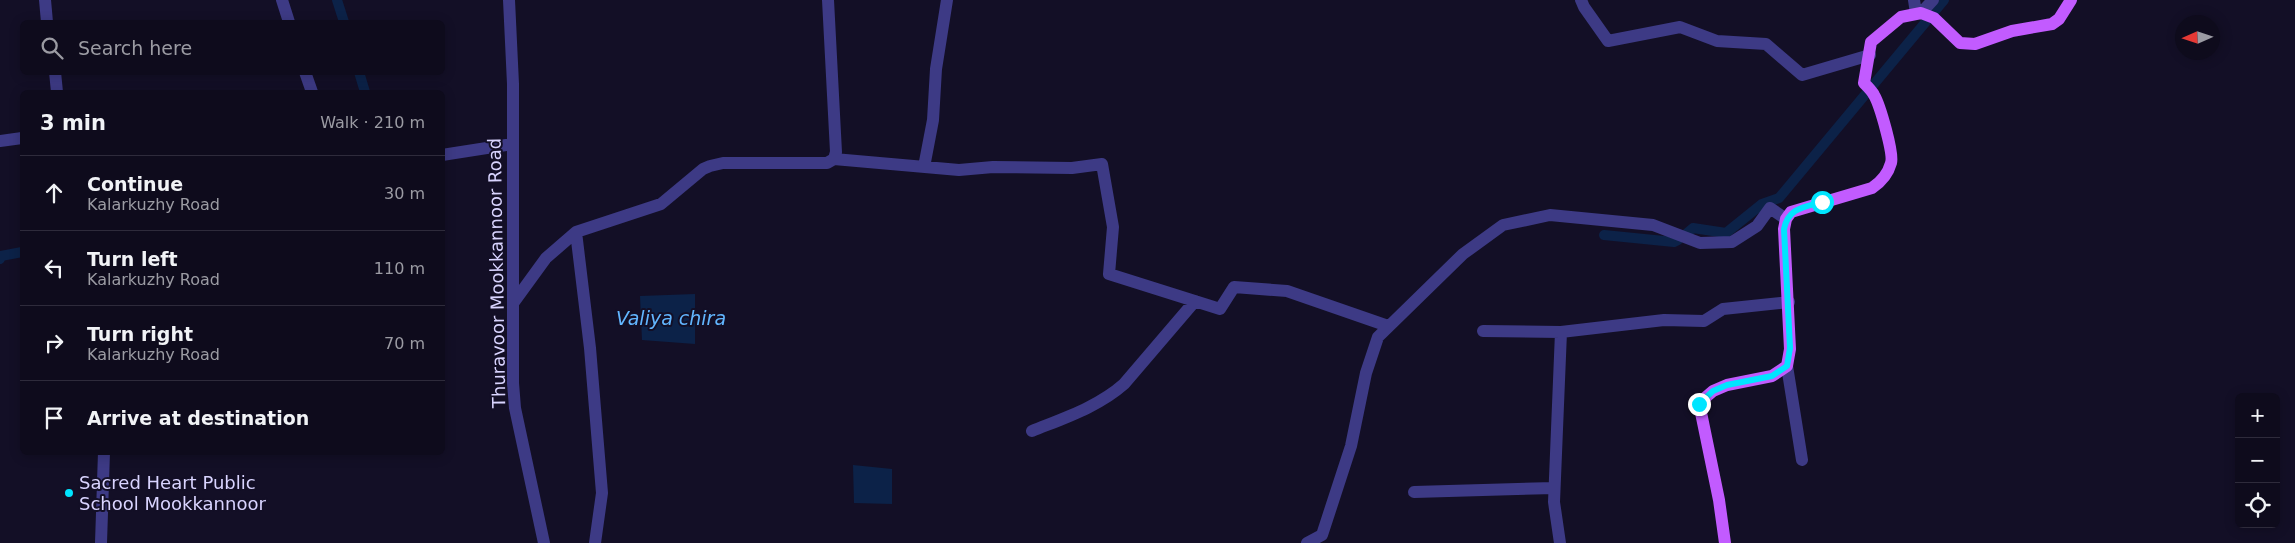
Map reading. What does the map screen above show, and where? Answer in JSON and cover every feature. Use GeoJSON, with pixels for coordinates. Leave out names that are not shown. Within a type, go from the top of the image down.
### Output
{"type":"FeatureCollection","features":[{"type":"Feature","properties":{"kind":"main road"},"geometry":{"type":"LineString","coordinates":[[1725,543],[1719,500],[1699,404],[1713,391],[1727,385],[1772,376],[1787,366],[1790,348],[1789,302],[1784,229],[1786,219],[1791,212],[1798,208],[1872,188],[1881,182],[1892,162],[1891,148],[1875,96],[1864,83],[1872,42],[1901,17],[1917,9],[1934,18],[1960,43],[1968,45],[2012,31],[2052,24],[2059,19],[2071,0]]}},
{"type":"Feature","properties":{"kind":"street"},"geometry":{"type":"LineString","coordinates":[[45,0],[47,20]]}},
{"type":"Feature","properties":{"kind":"street"},"geometry":{"type":"LineString","coordinates":[[282,0],[288,20]]}},
{"type":"Feature","properties":{"kind":"street","name":"Thuravoor Mookkannoor Road"},"geometry":{"type":"LineString","coordinates":[[509,0],[515,408],[544,543]]}},
{"type":"Feature","properties":{"kind":"street"},"geometry":{"type":"LineString","coordinates":[[828,0],[836,152],[834,159]]}},
{"type":"Feature","properties":{"kind":"street"},"geometry":{"type":"LineString","coordinates":[[924,167],[933,120],[936,69],[947,0]]}},
{"type":"Feature","properties":{"kind":"street"},"geometry":{"type":"LineString","coordinates":[[1581,0],[1608,41],[1680,27],[1716,41],[1766,44],[1802,75],[1870,55]]}},
{"type":"Feature","properties":{"kind":"street"},"geometry":{"type":"LineString","coordinates":[[1917,9],[1932,0]]}},
{"type":"Feature","properties":{"kind":"street"},"geometry":{"type":"LineString","coordinates":[[55,75],[57,90]]}},
{"type":"Feature","properties":{"kind":"street"},"geometry":{"type":"LineString","coordinates":[[307,75],[311,90]]}},
{"type":"Feature","properties":{"kind":"street"},"geometry":{"type":"LineString","coordinates":[[0,141],[20,138]]}},
{"type":"Feature","properties":{"kind":"street"},"geometry":{"type":"LineString","coordinates":[[445,155],[512,144]]}},
{"type":"Feature","properties":{"kind":"street"},"geometry":{"type":"LineString","coordinates":[[514,302],[546,258],[576,232],[661,204],[703,169],[710,166],[723,164],[827,163],[834,159],[959,170],[1072,168],[1102,164],[1113,227],[1109,274],[1220,309],[1234,287],[1287,291],[1388,326]]}},
{"type":"Feature","properties":{"kind":"street"},"geometry":{"type":"LineString","coordinates":[[1307,543],[1322,534],[1351,446],[1369,364],[1378,337],[1463,254],[1504,225],[1550,215],[1653,225],[1700,243],[1716,243],[1732,242],[1757,226],[1770,208],[1786,219]]}},
{"type":"Feature","properties":{"kind":"street"},"geometry":{"type":"LineString","coordinates":[[576,232],[590,348],[602,493],[595,543]]}},
{"type":"Feature","properties":{"kind":"street"},"geometry":{"type":"LineString","coordinates":[[1032,431],[1080,412],[1114,393],[1124,384],[1194,301]]}},
{"type":"Feature","properties":{"kind":"street"},"geometry":{"type":"LineString","coordinates":[[1483,331],[1560,332],[1664,320],[1704,321],[1723,309],[1789,302]]}},
{"type":"Feature","properties":{"kind":"street"},"geometry":{"type":"LineString","coordinates":[[1560,332],[1554,488],[1554,502],[1560,543]]}},
{"type":"Feature","properties":{"kind":"street"},"geometry":{"type":"LineString","coordinates":[[1787,366],[1802,460]]}},
{"type":"Feature","properties":{"kind":"street"},"geometry":{"type":"LineString","coordinates":[[102,543],[104,455]]}},
{"type":"Feature","properties":{"kind":"street"},"geometry":{"type":"LineString","coordinates":[[1414,492],[1554,488]]}},
{"type":"Feature","properties":{"kind":"water","name":"Valiya chira"},"geometry":{"type":"Polygon","coordinates":[[[695,294],[695,344],[642,340],[640,296],[695,294]]]}},
{"type":"Feature","properties":{"kind":"water"},"geometry":{"type":"Polygon","coordinates":[[[853,465],[892,469],[892,504],[854,503],[853,465]]]}},
{"type":"Feature","properties":{"kind":"waterway"},"geometry":{"type":"LineString","coordinates":[[337,0],[343,20]]}},
{"type":"Feature","properties":{"kind":"waterway"},"geometry":{"type":"LineString","coordinates":[[1687,233],[1693,228],[1726,233],[1762,204],[1779,198],[1944,0]]}},
{"type":"Feature","properties":{"kind":"waterway"},"geometry":{"type":"LineString","coordinates":[[360,75],[364,90]]}},
{"type":"Feature","properties":{"kind":"waterway"},"geometry":{"type":"LineString","coordinates":[[1604,235],[1674,242],[1678,240]]}},
{"type":"Feature","properties":{"kind":"waterway"},"geometry":{"type":"LineString","coordinates":[[0,259],[1,256],[20,252]]}},
{"type":"Feature","properties":{"kind":"place","name":"Sacred Heart Public School Mookkannoor"},"geometry":{"type":"Point","coordinates":[69,493]}},
{"type":"Feature","properties":{"kind":"route"},"geometry":{"type":"LineString","coordinates":[[1699,404],[1713,391],[1727,385],[1772,376],[1787,366],[1790,348],[1784,229],[1786,219],[1791,212],[1798,208],[1822,202]]}}]}
